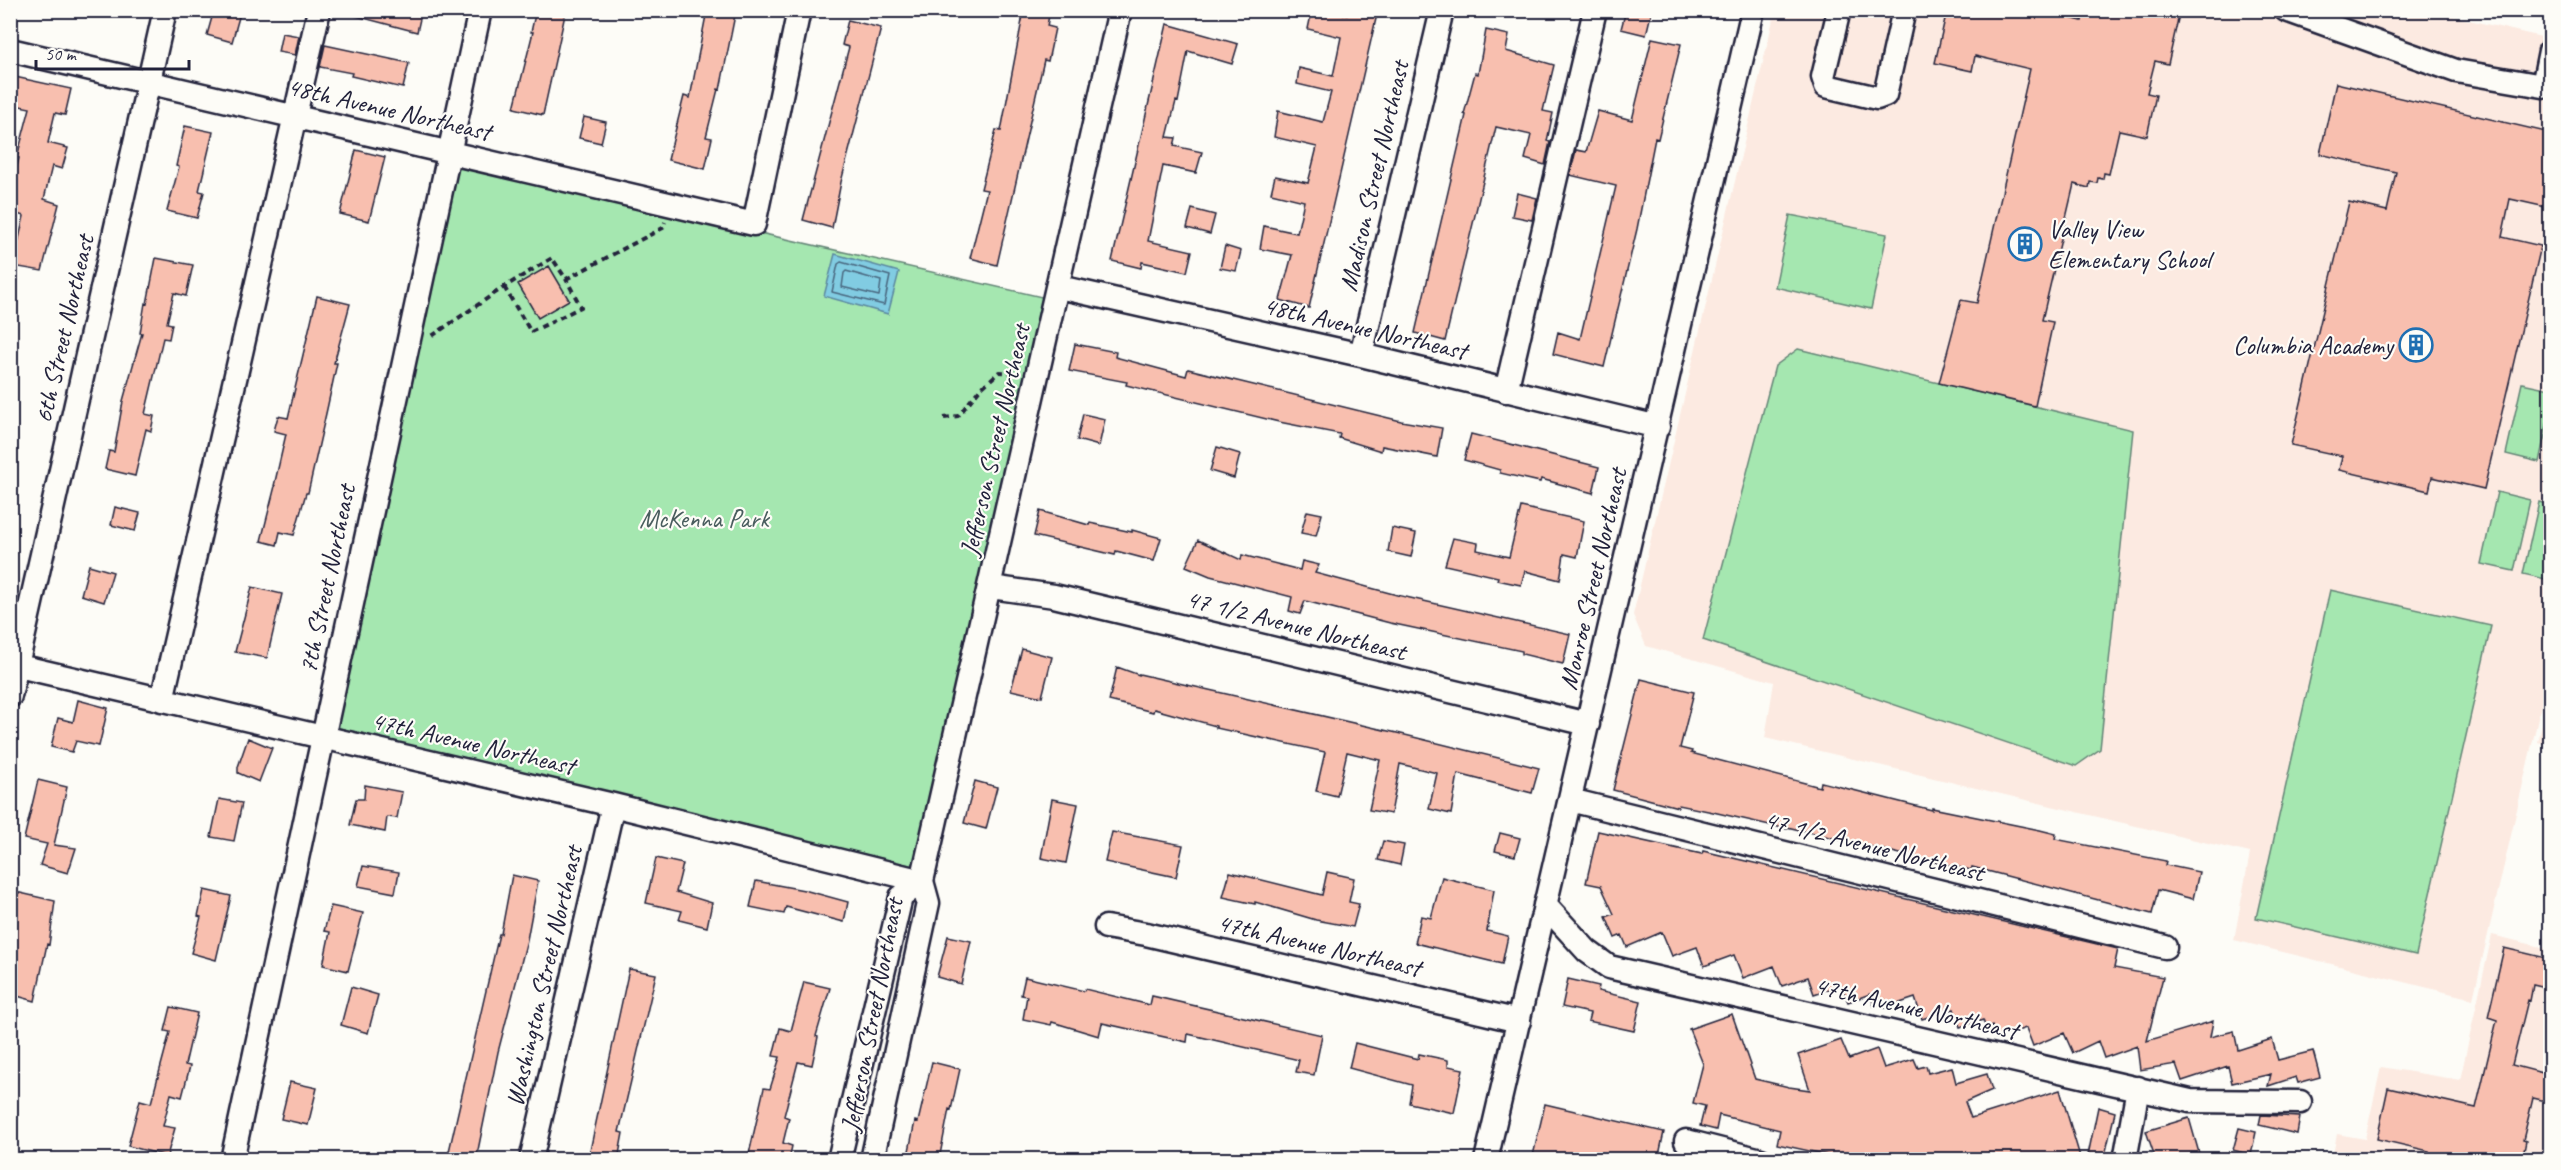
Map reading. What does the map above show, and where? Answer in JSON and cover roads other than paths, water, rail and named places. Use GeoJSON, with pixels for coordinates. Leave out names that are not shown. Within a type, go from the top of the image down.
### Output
{"type":"FeatureCollection","features":[{"type":"Feature","properties":{"kind":"street","name":"6th Street Northeast"},"geometry":{"type":"LineString","coordinates":[[10,696],[14,665],[165,10]]}},
{"type":"Feature","properties":{"kind":"street"},"geometry":{"type":"LineString","coordinates":[[162,699],[319,10]]}},
{"type":"Feature","properties":{"kind":"street","name":"7th Street Northeast"},"geometry":{"type":"LineString","coordinates":[[232,1160],[480,10]]}},
{"type":"Feature","properties":{"kind":"street","name":"48th Avenue Northeast"},"geometry":{"type":"LineString","coordinates":[[10,50],[754,224],[799,10]]}},
{"type":"Feature","properties":{"kind":"street","name":"Jefferson Street Northeast"},"geometry":{"type":"LineString","coordinates":[[872,1160],[928,903],[922,881],[991,587],[1120,10]]}},
{"type":"Feature","properties":{"kind":"street","name":"Madison Street Northeast"},"geometry":{"type":"LineString","coordinates":[[1361,355],[1442,10]]}},
{"type":"Feature","properties":{"kind":"street"},"geometry":{"type":"LineString","coordinates":[[1506,391],[1595,10]]}},
{"type":"Feature","properties":{"kind":"street","name":"Monroe Street Northeast"},"geometry":{"type":"LineString","coordinates":[[1486,1160],[1753,10]]}},
{"type":"Feature","properties":{"kind":"street"},"geometry":{"type":"LineString","coordinates":[[1839,10],[1823,77],[1826,86],[1877,98],[1885,95],[1904,10]]}},
{"type":"Feature","properties":{"kind":"street"},"geometry":{"type":"LineString","coordinates":[[2286,10],[2456,71],[2543,86],[2550,51]]}},
{"type":"Feature","properties":{"kind":"street","name":"48th Avenue Northeast"},"geometry":{"type":"LineString","coordinates":[[1059,287],[1361,355],[1658,427]]}},
{"type":"Feature","properties":{"kind":"street","name":"47 1/2 Avenue Northeast"},"geometry":{"type":"LineString","coordinates":[[991,587],[1054,596],[1587,724]]}},
{"type":"Feature","properties":{"kind":"street","name":"47th Avenue Northeast"},"geometry":{"type":"LineString","coordinates":[[14,665],[613,805],[922,881]]}},
{"type":"Feature","properties":{"kind":"street","name":"47 1/2 Avenue Northeast"},"geometry":{"type":"LineString","coordinates":[[1570,800],[2165,947]]}},
{"type":"Feature","properties":{"kind":"street","name":"Washington Street Northeast"},"geometry":{"type":"LineString","coordinates":[[531,1160],[613,805]]}},
{"type":"Feature","properties":{"kind":"street","name":"Jefferson Street Northeast"},"geometry":{"type":"LineString","coordinates":[[839,1160],[902,897],[922,881]]}},
{"type":"Feature","properties":{"kind":"street","name":"47th Avenue Northeast"},"geometry":{"type":"LineString","coordinates":[[1545,905],[1587,951],[1609,967],[2190,1101],[2300,1102]]}},
{"type":"Feature","properties":{"kind":"street","name":"47th Avenue Northeast"},"geometry":{"type":"LineString","coordinates":[[1106,927],[1146,934],[1519,1021]]}},
{"type":"Feature","properties":{"kind":"street"},"geometry":{"type":"LineString","coordinates":[[2125,1160],[2138,1088]]}},
{"type":"Feature","properties":{"kind":"street"},"geometry":{"type":"LineString","coordinates":[[1686,1141],[1761,1160]]}},
{"type":"Feature","properties":{"kind":"water"},"geometry":{"type":"Polygon","coordinates":[[[835,254],[899,272],[888,314],[824,296],[835,254]]]}},
{"type":"Feature","properties":{"kind":"place","name":"Valley View Elementary School"},"geometry":{"type":"Point","coordinates":[2025,244]}},
{"type":"Feature","properties":{"kind":"place","name":"Columbia Academy"},"geometry":{"type":"Point","coordinates":[2416,345]}},
{"type":"Feature","properties":{"kind":"park label","name":"McKenna Park"},"geometry":{"type":"Point","coordinates":[704,518]}}]}
